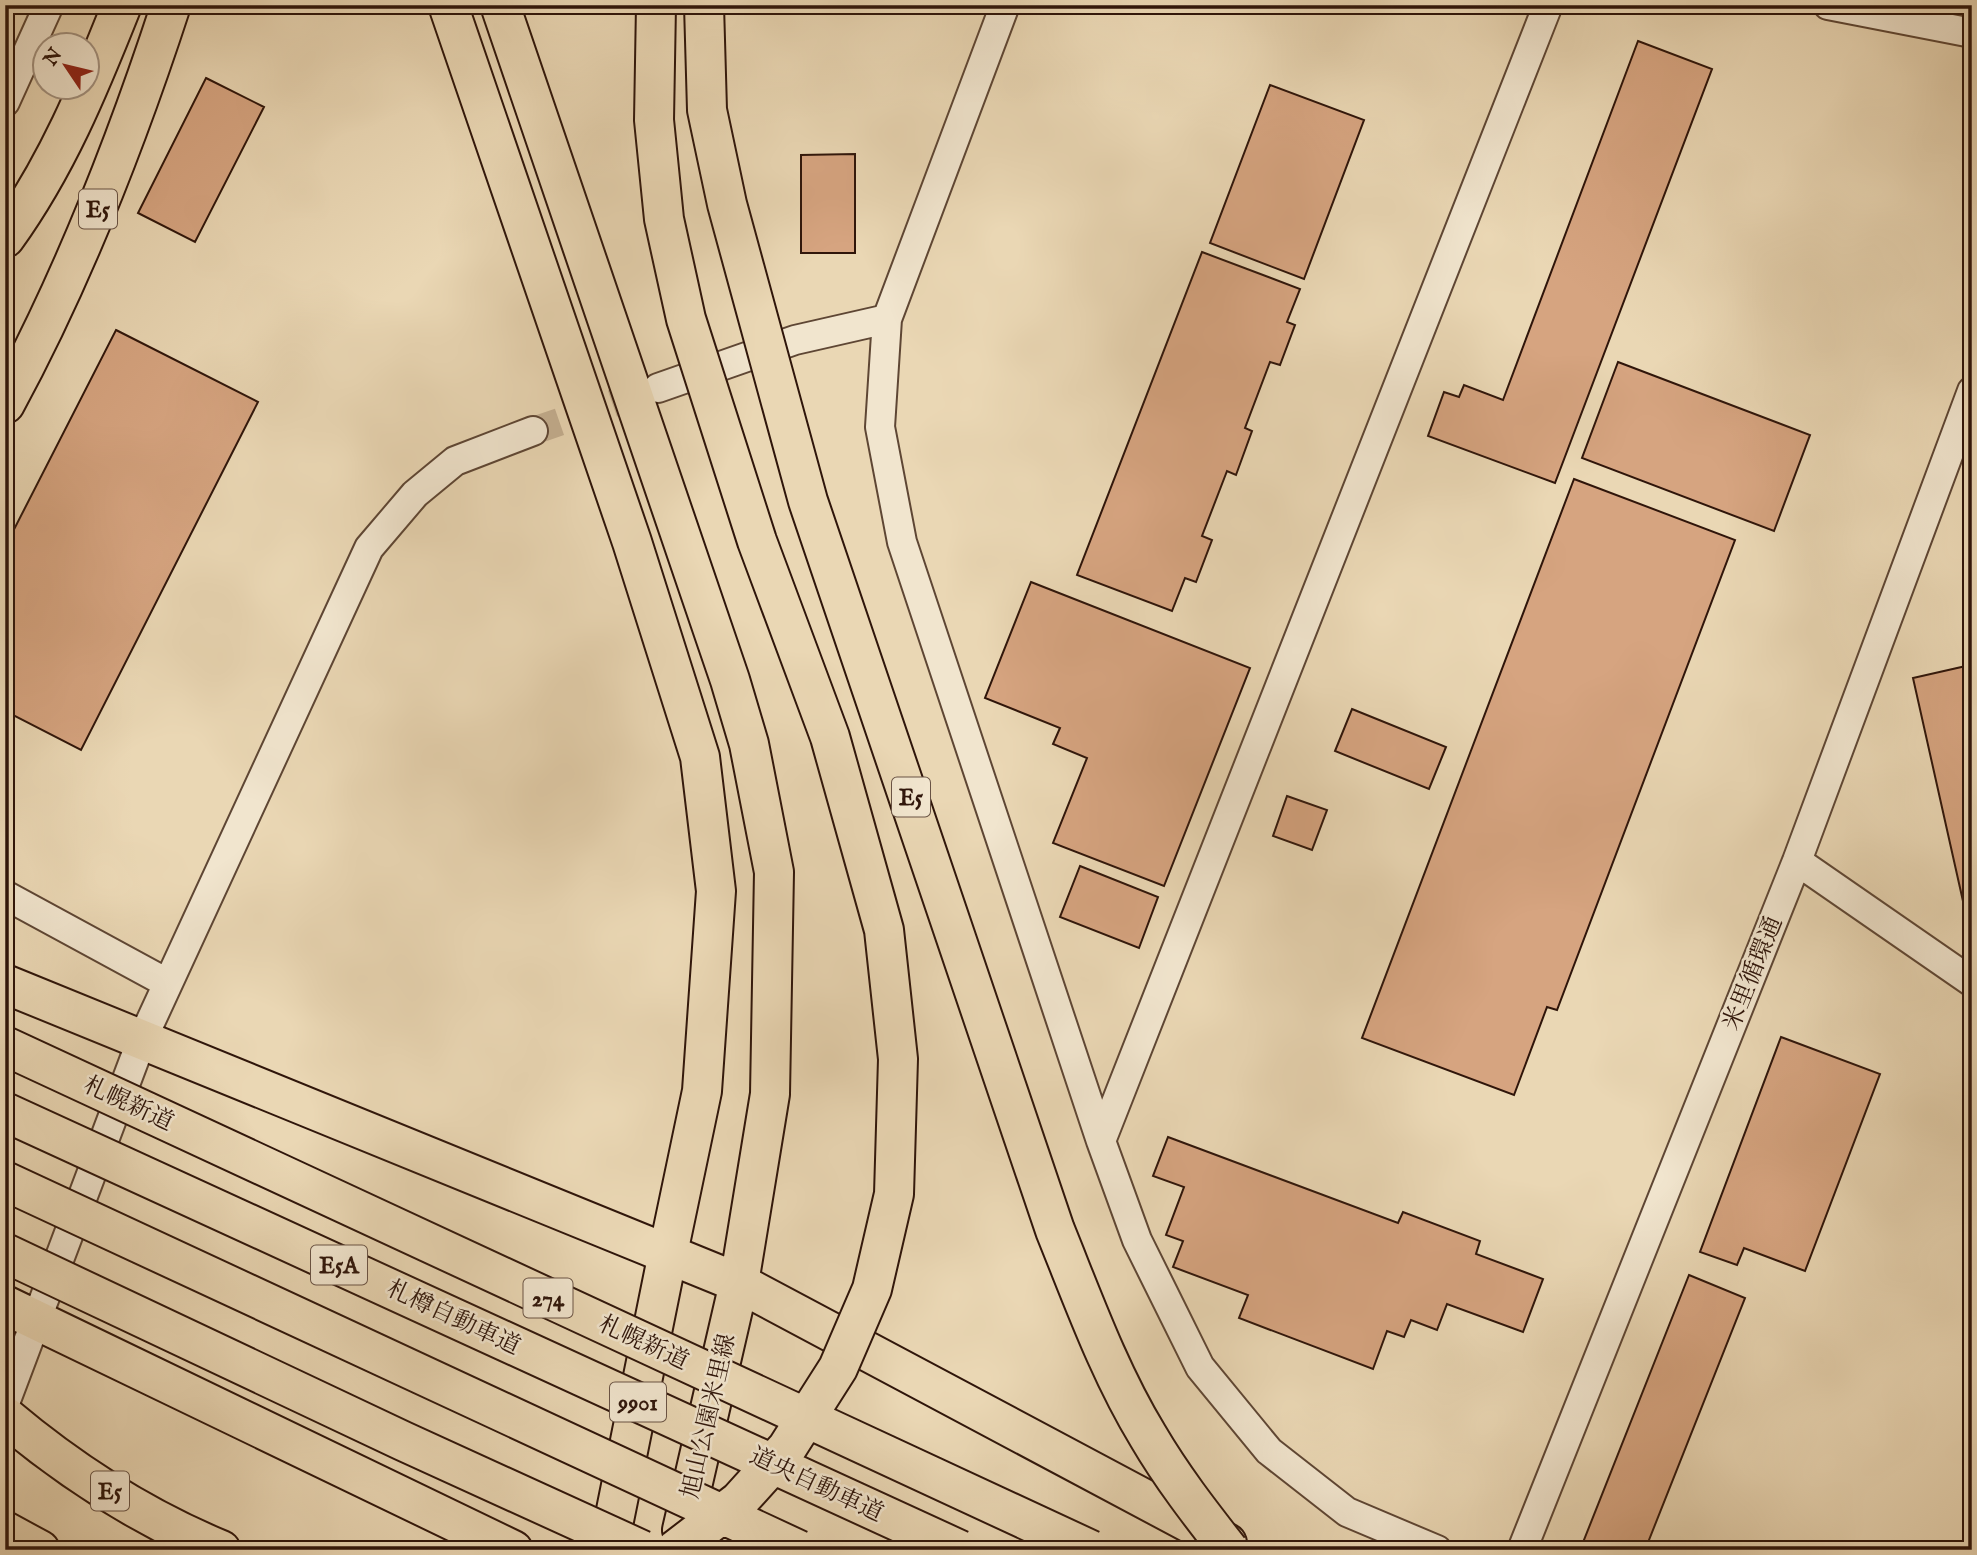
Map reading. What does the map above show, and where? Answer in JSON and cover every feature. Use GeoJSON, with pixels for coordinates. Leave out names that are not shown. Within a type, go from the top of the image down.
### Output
{"type":"FeatureCollection","features":[{"type":"Feature","properties":{"kind":"main road"},"geometry":{"type":"LineString","coordinates":[[5,238],[37,194],[77,118],[122,5]]}},
{"type":"Feature","properties":{"kind":"main road","name":"E5"},"geometry":{"type":"LineString","coordinates":[[5,404],[83,247],[139,103],[171,5]]}},
{"type":"Feature","properties":{"kind":"main road"},"geometry":{"type":"LineString","coordinates":[[448,5],[628,529],[700,757],[716,891],[715,916],[702,1091],[668,1253]]}},
{"type":"Feature","properties":{"kind":"main road","name":"旭山公園米里線"},"geometry":{"type":"LineString","coordinates":[[500,5],[730,680],[749,744],[774,872],[769,1094],[739,1283],[676,1550]]}},
{"type":"Feature","properties":{"kind":"main road"},"geometry":{"type":"LineString","coordinates":[[656,5],[654,120],[663,207],[686,319],[757,541],[830,737],[884,930],[898,1059],[894,1194],[872,1289],[838,1368],[812,1412],[779,1457],[739,1501],[676,1550]]}},
{"type":"Feature","properties":{"kind":"main road","name":"E5"},"geometry":{"type":"LineString","coordinates":[[704,5],[707,110],[727,204],[808,501],[1055,1230],[1097,1333],[1146,1435],[1191,1502],[1230,1550]]}},
{"type":"Feature","properties":{"kind":"main road"},"geometry":{"type":"LineString","coordinates":[[5,984],[141,1042],[739,1283],[1241,1550]]}},
{"type":"Feature","properties":{"kind":"main road","name":"札幌新道"},"geometry":{"type":"LineString","coordinates":[[5,1046],[1091,1550]]}},
{"type":"Feature","properties":{"kind":"main road","name":"札樽自動車道"},"geometry":{"type":"LineString","coordinates":[[5,1112],[673,1418]]}},
{"type":"Feature","properties":{"kind":"main road","name":"E5A"},"geometry":{"type":"LineString","coordinates":[[5,1181],[799,1550]]}},
{"type":"Feature","properties":{"kind":"main road"},"geometry":{"type":"LineString","coordinates":[[5,1253],[403,1441],[642,1550]]}},
{"type":"Feature","properties":{"kind":"main road","name":"9901"},"geometry":{"type":"LineString","coordinates":[[608,1550],[668,1253]]}},
{"type":"Feature","properties":{"kind":"main road"},"geometry":{"type":"LineString","coordinates":[[20,1312],[513,1550]]}},
{"type":"Feature","properties":{"kind":"main road","name":"E5"},"geometry":{"type":"LineString","coordinates":[[5,1416],[58,1458],[131,1505],[221,1550]]}},
{"type":"Feature","properties":{"kind":"main road","name":"道央自動車道"},"geometry":{"type":"LineString","coordinates":[[673,1418],[960,1550]]}},
{"type":"Feature","properties":{"kind":"main road"},"geometry":{"type":"LineString","coordinates":[[5,1531],[40,1550]]}},
{"type":"Feature","properties":{"kind":"street"},"geometry":{"type":"LineString","coordinates":[[5,102],[49,5]]}},
{"type":"Feature","properties":{"kind":"street"},"geometry":{"type":"LineString","coordinates":[[1005,5],[887,319],[880,427],[902,542],[1101,1141],[1137,1240],[1200,1367],[1269,1451],[1347,1512],[1437,1550]]}},
{"type":"Feature","properties":{"kind":"street"},"geometry":{"type":"LineString","coordinates":[[1101,1141],[1548,5]]}},
{"type":"Feature","properties":{"kind":"street"},"geometry":{"type":"LineString","coordinates":[[1828,5],[1972,33]]}},
{"type":"Feature","properties":{"kind":"street"},"geometry":{"type":"LineString","coordinates":[[658,388],[795,341],[887,319]]}},
{"type":"Feature","properties":{"kind":"street","name":"米里循環通"},"geometry":{"type":"LineString","coordinates":[[1522,1550],[1797,860],[1972,391]]}},
{"type":"Feature","properties":{"kind":"street"},"geometry":{"type":"LineString","coordinates":[[5,1403],[20,1312],[167,983],[369,548],[415,495],[455,461],[533,431]]}},
{"type":"Feature","properties":{"kind":"street"},"geometry":{"type":"LineString","coordinates":[[1797,860],[1972,982]]}},
{"type":"Feature","properties":{"kind":"street"},"geometry":{"type":"LineString","coordinates":[[5,895],[167,983]]}},
{"type":"Feature","properties":{"kind":"building"},"geometry":{"type":"Polygon","coordinates":[[[1638,41],[1712,69],[1555,483],[1428,436],[1444,392],[1459,397],[1464,385],[1503,400],[1638,41]]]}},
{"type":"Feature","properties":{"kind":"building"},"geometry":{"type":"Polygon","coordinates":[[[206,78],[264,107],[195,242],[138,213],[206,78]]]}},
{"type":"Feature","properties":{"kind":"building"},"geometry":{"type":"Polygon","coordinates":[[[1270,85],[1364,120],[1304,279],[1210,243],[1270,85]]]}},
{"type":"Feature","properties":{"kind":"building"},"geometry":{"type":"Polygon","coordinates":[[[855,154],[855,253],[801,253],[801,155],[855,154]]]}},
{"type":"Feature","properties":{"kind":"building"},"geometry":{"type":"Polygon","coordinates":[[[1202,252],[1300,289],[1287,322],[1295,325],[1280,365],[1270,362],[1245,428],[1252,431],[1236,475],[1227,471],[1202,536],[1212,540],[1196,582],[1185,578],[1172,611],[1077,575],[1202,252]]]}},
{"type":"Feature","properties":{"kind":"building"},"geometry":{"type":"Polygon","coordinates":[[[116,330],[258,402],[81,750],[5,711],[5,547],[116,330]]]}},
{"type":"Feature","properties":{"kind":"building"},"geometry":{"type":"Polygon","coordinates":[[[1618,362],[1810,435],[1774,531],[1582,458],[1618,362]]]}},
{"type":"Feature","properties":{"kind":"building"},"geometry":{"type":"Polygon","coordinates":[[[1574,479],[1735,540],[1557,1010],[1547,1007],[1514,1095],[1362,1038],[1574,479]]]}},
{"type":"Feature","properties":{"kind":"building"},"geometry":{"type":"Polygon","coordinates":[[[1031,582],[1250,668],[1164,886],[1053,843],[1087,758],[1053,744],[1060,728],[985,698],[1031,582]]]}},
{"type":"Feature","properties":{"kind":"building"},"geometry":{"type":"Polygon","coordinates":[[[1966,666],[1972,692],[1972,918],[1967,919],[1913,678],[1966,666]]]}},
{"type":"Feature","properties":{"kind":"building"},"geometry":{"type":"Polygon","coordinates":[[[1352,709],[1446,747],[1429,789],[1335,751],[1352,709]]]}},
{"type":"Feature","properties":{"kind":"building"},"geometry":{"type":"Polygon","coordinates":[[[1287,796],[1327,810],[1312,850],[1273,836],[1287,796]]]}},
{"type":"Feature","properties":{"kind":"building"},"geometry":{"type":"Polygon","coordinates":[[[1080,866],[1158,897],[1139,948],[1060,917],[1080,866]]]}},
{"type":"Feature","properties":{"kind":"building"},"geometry":{"type":"Polygon","coordinates":[[[1781,1037],[1880,1074],[1805,1271],[1744,1248],[1737,1265],[1700,1252],[1781,1037]]]}},
{"type":"Feature","properties":{"kind":"building"},"geometry":{"type":"Polygon","coordinates":[[[1168,1137],[1398,1223],[1403,1212],[1480,1241],[1476,1254],[1543,1279],[1523,1332],[1447,1304],[1437,1330],[1411,1320],[1404,1337],[1387,1331],[1373,1369],[1239,1318],[1248,1295],[1173,1267],[1183,1241],[1166,1235],[1184,1187],[1153,1176],[1168,1137]]]}},
{"type":"Feature","properties":{"kind":"building"},"geometry":{"type":"Polygon","coordinates":[[[1689,1275],[1745,1298],[1645,1550],[1580,1550],[1689,1275]]]}},
{"type":"Feature","properties":{"kind":"tunnel"},"geometry":{"type":"LineString","coordinates":[[533,431],[652,390]]}}]}
